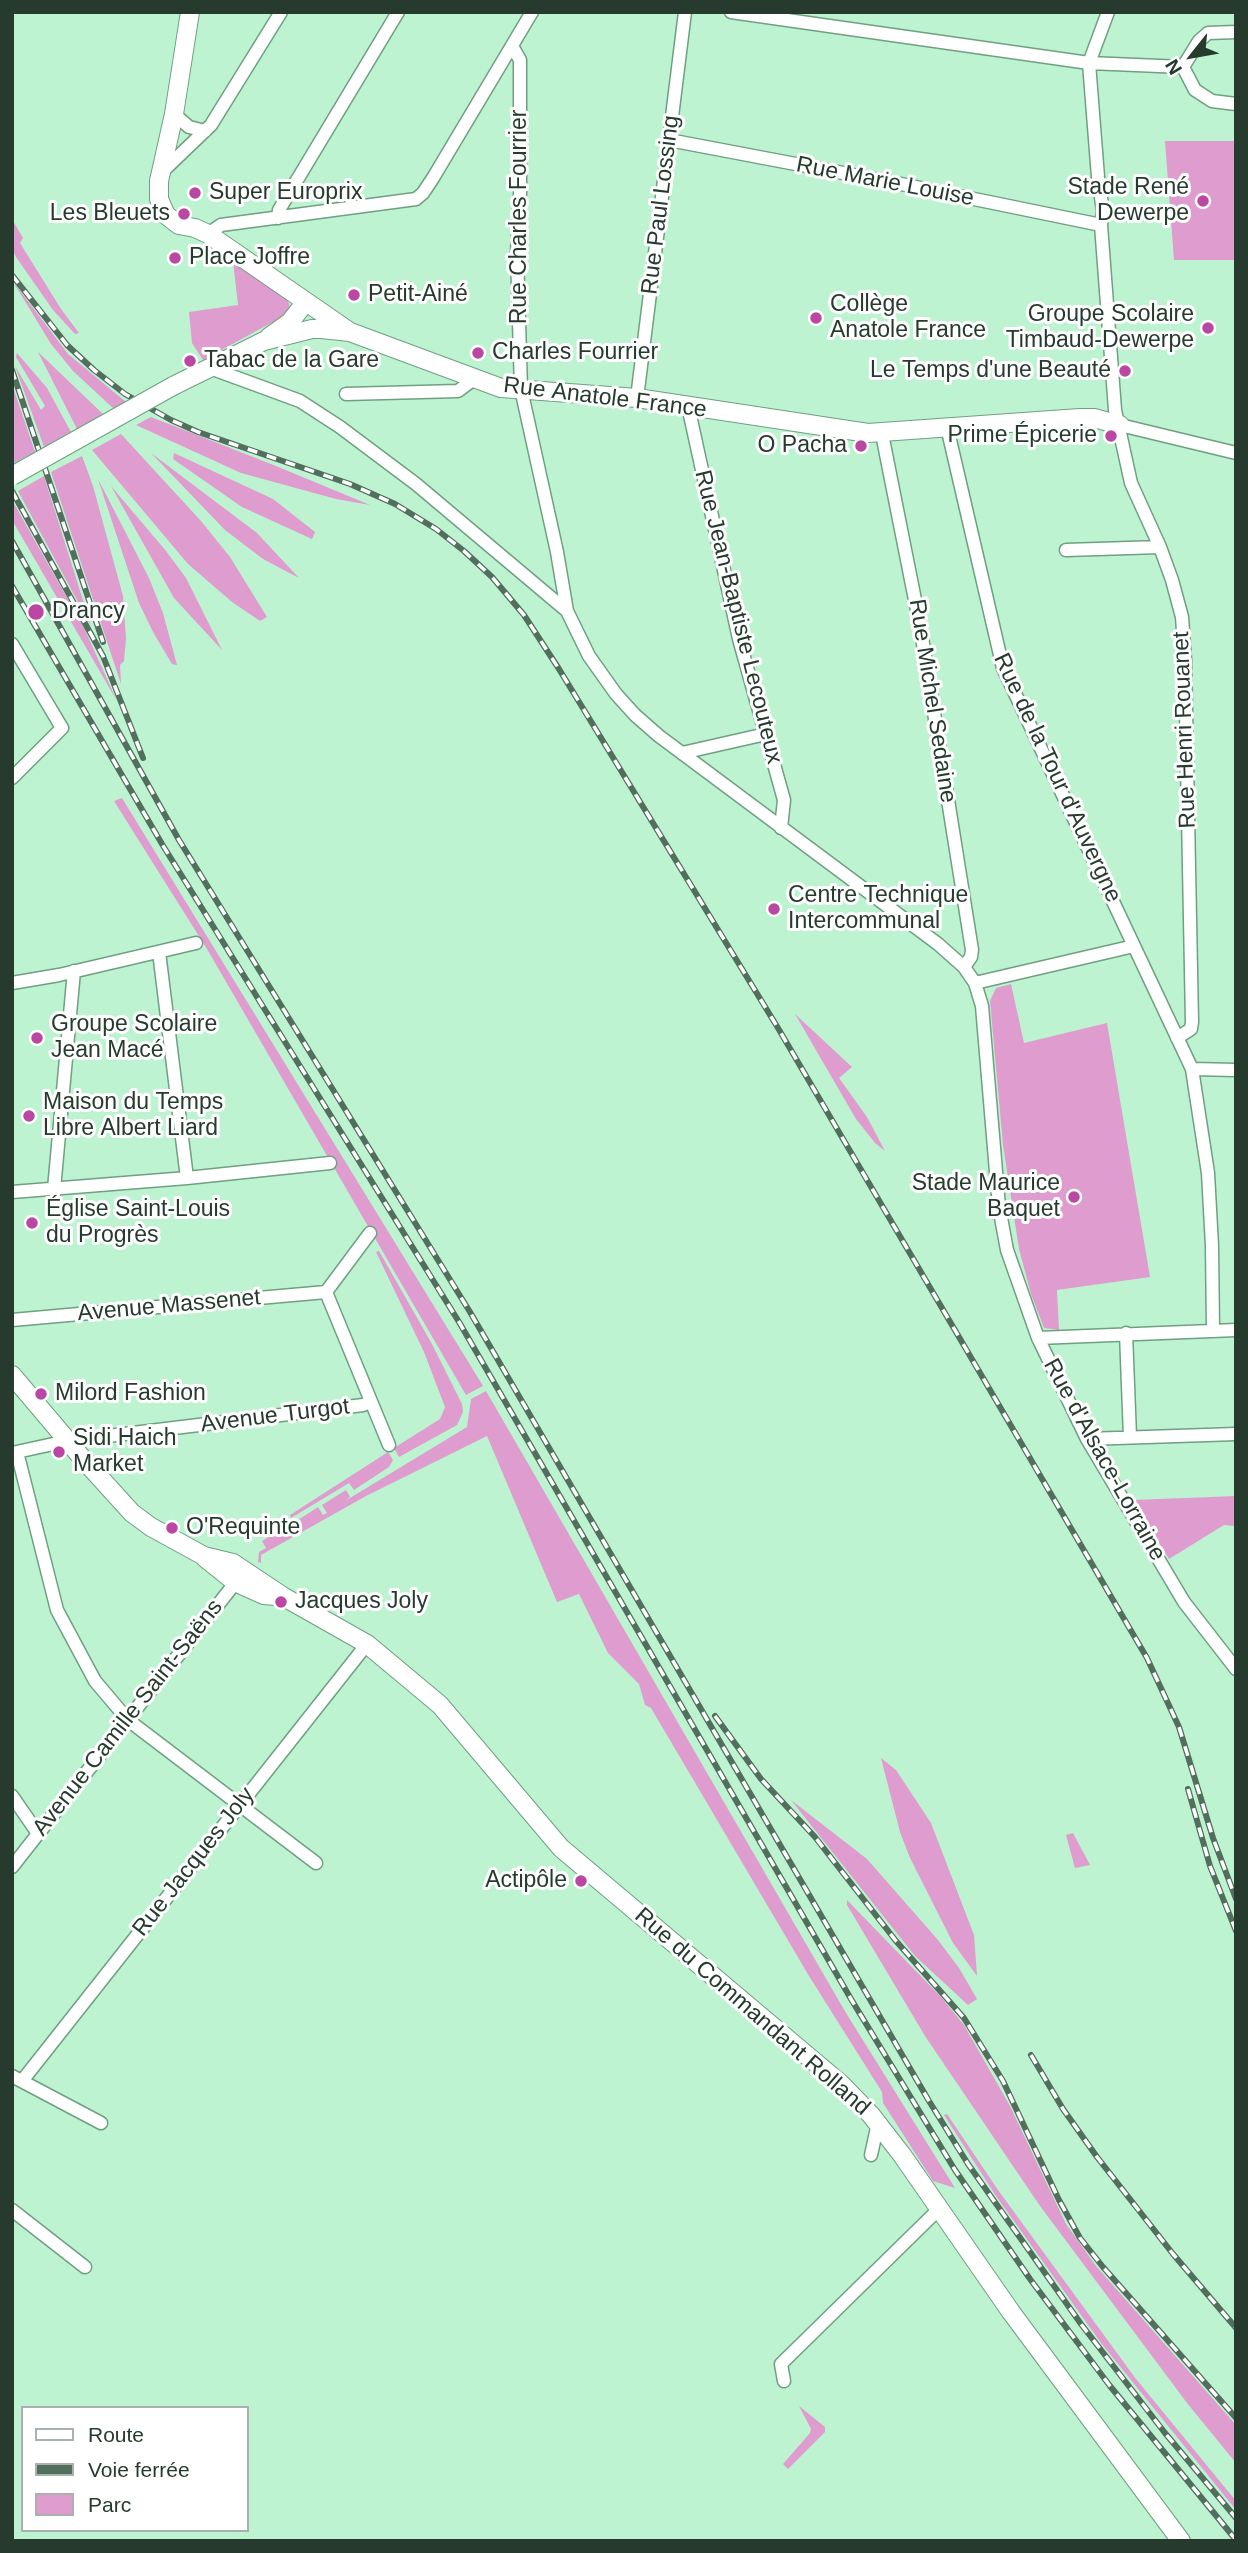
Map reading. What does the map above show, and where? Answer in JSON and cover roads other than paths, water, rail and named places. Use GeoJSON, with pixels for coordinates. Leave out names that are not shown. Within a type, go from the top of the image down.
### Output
{"type":"FeatureCollection","features":[{"type":"Feature","properties":{"kind":"street"},"geometry":{"type":"LineString","coordinates":[[190,12],[174,114],[159,181],[159,199],[168,219],[208,234],[301,302],[323,313],[350,332]]}},
{"type":"Feature","properties":{"kind":"street"},"geometry":{"type":"LineString","coordinates":[[162,172],[205,131],[281,12]]}},
{"type":"Feature","properties":{"kind":"street"},"geometry":{"type":"LineString","coordinates":[[278,218],[279,210],[398,12]]}},
{"type":"Feature","properties":{"kind":"street"},"geometry":{"type":"LineString","coordinates":[[208,234],[221,225],[416,199],[433,178],[532,12]]}},
{"type":"Feature","properties":{"kind":"street","name":"Rue Paul Lossing"},"geometry":{"type":"LineString","coordinates":[[637,398],[685,12]]}},
{"type":"Feature","properties":{"kind":"street"},"geometry":{"type":"LineString","coordinates":[[731,12],[1089,63],[1183,67]]}},
{"type":"Feature","properties":{"kind":"street"},"geometry":{"type":"LineString","coordinates":[[1089,63],[1108,12]]}},
{"type":"Feature","properties":{"kind":"street"},"geometry":{"type":"LineString","coordinates":[[1183,67],[1199,41],[1208,33],[1236,32]]}},
{"type":"Feature","properties":{"kind":"street","name":"Rue Charles Fourrier"},"geometry":{"type":"LineString","coordinates":[[512,46],[520,60],[517,253],[521,389],[562,575],[567,611]]}},
{"type":"Feature","properties":{"kind":"street","name":"Rue Henri Rouanet"},"geometry":{"type":"LineString","coordinates":[[1089,63],[1103,211],[1101,225],[1115,410],[1131,483],[1160,547],[1182,617],[1192,1022],[1191,1029],[1177,1038]]}},
{"type":"Feature","properties":{"kind":"street"},"geometry":{"type":"LineString","coordinates":[[1183,67],[1195,90],[1212,101],[1236,104]]}},
{"type":"Feature","properties":{"kind":"street"},"geometry":{"type":"LineString","coordinates":[[174,114],[189,127],[205,131]]}},
{"type":"Feature","properties":{"kind":"street","name":"Rue Marie Louise"},"geometry":{"type":"LineString","coordinates":[[669,140],[1101,225]]}},
{"type":"Feature","properties":{"kind":"street"},"geometry":{"type":"LineString","coordinates":[[301,302],[312,329],[320,323],[323,313]]}},
{"type":"Feature","properties":{"kind":"street"},"geometry":{"type":"LineString","coordinates":[[264,341],[290,322],[301,302]]}},
{"type":"Feature","properties":{"kind":"street","name":"Rue Anatole France"},"geometry":{"type":"LineString","coordinates":[[12,476],[173,386],[264,341],[312,329],[350,332],[501,388],[637,398],[882,433],[1094,418],[1236,453]]}},
{"type":"Feature","properties":{"kind":"street"},"geometry":{"type":"LineString","coordinates":[[210,368],[300,401],[340,427],[416,484],[567,611],[589,656],[635,715],[681,753],[938,944],[964,967],[975,983],[1134,946]]}},
{"type":"Feature","properties":{"kind":"street"},"geometry":{"type":"LineString","coordinates":[[346,394],[458,391],[474,379]]}},
{"type":"Feature","properties":{"kind":"street","name":"Rue Jean-Baptiste Lecouteux"},"geometry":{"type":"LineString","coordinates":[[688,406],[739,639],[784,800],[781,828]]}},
{"type":"Feature","properties":{"kind":"street","name":"Rue de la Tour d'Auvergne"},"geometry":{"type":"LineString","coordinates":[[947,427],[1003,668],[1192,1069],[1208,1173],[1213,1330]]}},
{"type":"Feature","properties":{"kind":"street","name":"Rue Michel Sedaine"},"geometry":{"type":"LineString","coordinates":[[882,433],[920,625],[972,950],[964,967]]}},
{"type":"Feature","properties":{"kind":"street"},"geometry":{"type":"LineString","coordinates":[[1066,550],[1160,547]]}},
{"type":"Feature","properties":{"kind":"street"},"geometry":{"type":"LineString","coordinates":[[12,644],[62,728],[12,778]]}},
{"type":"Feature","properties":{"kind":"street"},"geometry":{"type":"LineString","coordinates":[[681,753],[766,734]]}},
{"type":"Feature","properties":{"kind":"street"},"geometry":{"type":"LineString","coordinates":[[12,983],[196,943]]}},
{"type":"Feature","properties":{"kind":"street"},"geometry":{"type":"LineString","coordinates":[[159,952],[187,1178]]}},
{"type":"Feature","properties":{"kind":"street"},"geometry":{"type":"LineString","coordinates":[[54,1189],[74,971]]}},
{"type":"Feature","properties":{"kind":"street","name":"Rue d'Alsace-Lorraine"},"geometry":{"type":"LineString","coordinates":[[975,983],[982,1006],[999,1207],[1007,1250],[1038,1338],[1087,1439],[1184,1602],[1236,1670]]}},
{"type":"Feature","properties":{"kind":"street"},"geometry":{"type":"LineString","coordinates":[[1192,1069],[1236,1070]]}},
{"type":"Feature","properties":{"kind":"street"},"geometry":{"type":"LineString","coordinates":[[12,1192],[330,1163]]}},
{"type":"Feature","properties":{"kind":"street"},"geometry":{"type":"LineString","coordinates":[[370,1233],[326,1292],[390,1445]]}},
{"type":"Feature","properties":{"kind":"street","name":"Avenue Massenet"},"geometry":{"type":"LineString","coordinates":[[12,1320],[326,1292]]}},
{"type":"Feature","properties":{"kind":"street"},"geometry":{"type":"LineString","coordinates":[[1038,1338],[1236,1330]]}},
{"type":"Feature","properties":{"kind":"street"},"geometry":{"type":"LineString","coordinates":[[1126,1333],[1130,1437]]}},
{"type":"Feature","properties":{"kind":"street","name":"Rue du Commandant Rolland"},"geometry":{"type":"LineString","coordinates":[[12,1376],[66,1441],[132,1513],[151,1528],[284,1597],[367,1644],[440,1705],[561,1848],[842,2085],[878,2123],[1011,2312],[1181,2541]]}},
{"type":"Feature","properties":{"kind":"street","name":"Avenue Turgot"},"geometry":{"type":"LineString","coordinates":[[15,1452],[66,1441],[349,1407],[371,1402]]}},
{"type":"Feature","properties":{"kind":"street"},"geometry":{"type":"LineString","coordinates":[[1087,1439],[1236,1434]]}},
{"type":"Feature","properties":{"kind":"street"},"geometry":{"type":"LineString","coordinates":[[15,1452],[57,1610],[95,1681],[128,1720],[316,1863]]}},
{"type":"Feature","properties":{"kind":"street","name":"Avenue Camille Saint-Saëns"},"geometry":{"type":"LineString","coordinates":[[12,1867],[240,1576]]}},
{"type":"Feature","properties":{"kind":"street","name":"Rue Jacques Joly"},"geometry":{"type":"LineString","coordinates":[[17,2078],[367,1644]]}},
{"type":"Feature","properties":{"kind":"street"},"geometry":{"type":"LineString","coordinates":[[12,1796],[37,1832]]}},
{"type":"Feature","properties":{"kind":"street"},"geometry":{"type":"LineString","coordinates":[[17,2078],[101,2123]]}},
{"type":"Feature","properties":{"kind":"street"},"geometry":{"type":"LineString","coordinates":[[871,2155],[878,2123]]}},
{"type":"Feature","properties":{"kind":"street"},"geometry":{"type":"LineString","coordinates":[[784,2381],[781,2364],[940,2208]]}},
{"type":"Feature","properties":{"kind":"street"},"geometry":{"type":"LineString","coordinates":[[12,2210],[85,2267]]}},
{"type":"Feature","properties":{"kind":"railway"},"geometry":{"type":"LineString","coordinates":[[12,275],[67,345],[125,394],[198,432],[350,484],[395,504],[436,529],[464,551],[492,577],[524,615],[778,1028],[1147,1658],[1179,1727],[1213,1838],[1236,1899]]}},
{"type":"Feature","properties":{"kind":"railway"},"geometry":{"type":"LineString","coordinates":[[12,370],[103,642]]}},
{"type":"Feature","properties":{"kind":"railway"},"geometry":{"type":"LineString","coordinates":[[12,491],[103,656],[143,758]]}},
{"type":"Feature","properties":{"kind":"railway"},"geometry":{"type":"LineString","coordinates":[[12,541],[179,840],[470,1312],[968,2164],[1081,2324],[1165,2433],[1236,2518]]}},
{"type":"Feature","properties":{"kind":"railway"},"geometry":{"type":"LineString","coordinates":[[12,586],[162,844],[459,1322],[851,1999],[955,2170],[1030,2279],[1110,2386],[1236,2540]]}},
{"type":"Feature","properties":{"kind":"railway"},"geometry":{"type":"LineString","coordinates":[[715,1716],[761,1779],[815,1837],[896,1941],[964,2018],[1003,2081],[1059,2200],[1080,2238],[1236,2418]]}},
{"type":"Feature","properties":{"kind":"railway"},"geometry":{"type":"LineString","coordinates":[[1188,1789],[1210,1866],[1236,1931]]}},
{"type":"Feature","properties":{"kind":"railway"},"geometry":{"type":"LineString","coordinates":[[1031,2055],[1063,2109],[1097,2157],[1173,2254],[1236,2328]]}},
{"type":"Feature","properties":{"kind":"place","name":"Super Europrix"},"geometry":{"type":"Point","coordinates":[195,193]}},
{"type":"Feature","properties":{"kind":"place","name":"Stade René Dewerpe"},"geometry":{"type":"Point","coordinates":[1203,201]}},
{"type":"Feature","properties":{"kind":"place","name":"Les Bleuets"},"geometry":{"type":"Point","coordinates":[184,214]}},
{"type":"Feature","properties":{"kind":"place","name":"Place Joffre"},"geometry":{"type":"Point","coordinates":[175,258]}},
{"type":"Feature","properties":{"kind":"place","name":"Petit-Ainé"},"geometry":{"type":"Point","coordinates":[354,295]}},
{"type":"Feature","properties":{"kind":"place","name":"Collège Anatole France"},"geometry":{"type":"Point","coordinates":[816,318]}},
{"type":"Feature","properties":{"kind":"place","name":"Groupe Scolaire Timbaud-Dewerpe"},"geometry":{"type":"Point","coordinates":[1208,328]}},
{"type":"Feature","properties":{"kind":"place","name":"Charles Fourrier"},"geometry":{"type":"Point","coordinates":[478,353]}},
{"type":"Feature","properties":{"kind":"place","name":"Tabac de la Gare"},"geometry":{"type":"Point","coordinates":[190,361]}},
{"type":"Feature","properties":{"kind":"place","name":"Le Temps d'une Beauté"},"geometry":{"type":"Point","coordinates":[1125,371]}},
{"type":"Feature","properties":{"kind":"place","name":"Prime Épicerie"},"geometry":{"type":"Point","coordinates":[1111,436]}},
{"type":"Feature","properties":{"kind":"place","name":"O Pacha"},"geometry":{"type":"Point","coordinates":[861,446]}},
{"type":"Feature","properties":{"kind":"place","name":"Drancy"},"geometry":{"type":"Point","coordinates":[36,612]}},
{"type":"Feature","properties":{"kind":"place","name":"Centre Technique Intercommunal"},"geometry":{"type":"Point","coordinates":[774,909]}},
{"type":"Feature","properties":{"kind":"place","name":"Groupe Scolaire Jean Macé"},"geometry":{"type":"Point","coordinates":[37,1038]}},
{"type":"Feature","properties":{"kind":"place","name":"Maison du Temps Libre Albert Liard"},"geometry":{"type":"Point","coordinates":[29,1116]}},
{"type":"Feature","properties":{"kind":"place","name":"Stade Maurice Baquet"},"geometry":{"type":"Point","coordinates":[1074,1197]}},
{"type":"Feature","properties":{"kind":"place","name":"Église Saint-Louis du Progrès"},"geometry":{"type":"Point","coordinates":[32,1223]}},
{"type":"Feature","properties":{"kind":"place","name":"Milord Fashion"},"geometry":{"type":"Point","coordinates":[41,1394]}},
{"type":"Feature","properties":{"kind":"place","name":"Sidi Haich Market"},"geometry":{"type":"Point","coordinates":[59,1452]}},
{"type":"Feature","properties":{"kind":"place","name":"O'Requinte"},"geometry":{"type":"Point","coordinates":[172,1528]}},
{"type":"Feature","properties":{"kind":"place","name":"Jacques Joly"},"geometry":{"type":"Point","coordinates":[281,1602]}},
{"type":"Feature","properties":{"kind":"place","name":"Actipôle"},"geometry":{"type":"Point","coordinates":[581,1881]}}]}
